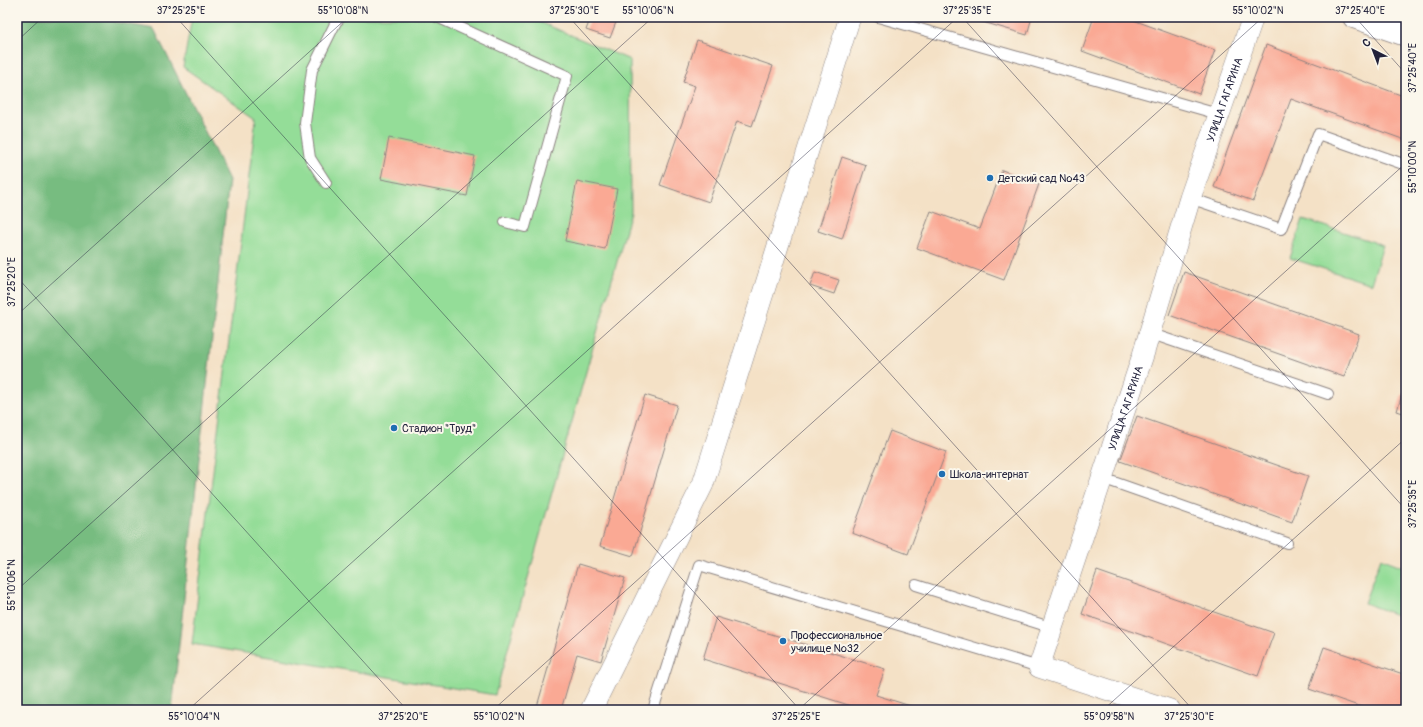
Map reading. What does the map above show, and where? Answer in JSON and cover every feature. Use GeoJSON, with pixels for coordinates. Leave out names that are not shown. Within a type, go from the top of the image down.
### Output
{"type":"FeatureCollection","features":[{"type":"Feature","properties":{"kind":"main road"},"geometry":{"type":"LineString","coordinates":[[1354,17],[1406,35]]}},
{"type":"Feature","properties":{"kind":"street"},"geometry":{"type":"LineString","coordinates":[[591,710],[703,484],[850,17]]}},
{"type":"Feature","properties":{"kind":"street","name":"УЛИЦА ГАГАРИНА"},"geometry":{"type":"LineString","coordinates":[[1039,668],[1149,333],[1190,198],[1253,17]]}},
{"type":"Feature","properties":{"kind":"street"},"geometry":{"type":"LineString","coordinates":[[1039,668],[1140,705],[1170,710]]}},
{"type":"Feature","properties":{"kind":"lane"},"geometry":{"type":"LineString","coordinates":[[326,183],[310,158],[305,123],[312,70],[336,22],[341,17]]}},
{"type":"Feature","properties":{"kind":"lane"},"geometry":{"type":"LineString","coordinates":[[437,17],[567,76],[525,227],[504,222]]}},
{"type":"Feature","properties":{"kind":"lane"},"geometry":{"type":"LineString","coordinates":[[878,17],[1218,114]]}},
{"type":"Feature","properties":{"kind":"lane"},"geometry":{"type":"LineString","coordinates":[[1190,198],[1281,229],[1318,134],[1406,166]]}},
{"type":"Feature","properties":{"kind":"lane"},"geometry":{"type":"LineString","coordinates":[[1149,333],[1328,394]]}},
{"type":"Feature","properties":{"kind":"lane"},"geometry":{"type":"LineString","coordinates":[[1102,478],[1287,543]]}},
{"type":"Feature","properties":{"kind":"lane"},"geometry":{"type":"LineString","coordinates":[[653,710],[699,565],[1039,668]]}},
{"type":"Feature","properties":{"kind":"lane"},"geometry":{"type":"LineString","coordinates":[[916,584],[1053,628]]}},
{"type":"Feature","properties":{"kind":"green space"},"geometry":{"type":"Polygon","coordinates":[[[17,17],[88,17],[154,29],[229,180],[172,710],[17,710],[17,17]]]}},
{"type":"Feature","properties":{"kind":"green space","name":"Стадион \"Труд\""},"geometry":{"type":"Polygon","coordinates":[[[192,17],[528,17],[630,60],[631,212],[495,695],[192,644],[256,118],[183,67],[192,17]]]}},
{"type":"Feature","properties":{"kind":"green space"},"geometry":{"type":"Polygon","coordinates":[[[1303,219],[1383,245],[1371,284],[1290,258],[1303,219]]]}},
{"type":"Feature","properties":{"kind":"green space"},"geometry":{"type":"Polygon","coordinates":[[[1381,558],[1406,568],[1406,606],[1402,617],[1364,603],[1381,558]]]}},
{"type":"Feature","properties":{"kind":"building"},"geometry":{"type":"Polygon","coordinates":[[[591,17],[618,17],[610,38],[586,30],[591,17]]]}},
{"type":"Feature","properties":{"kind":"building"},"geometry":{"type":"Polygon","coordinates":[[[966,17],[1032,17],[1027,35],[966,17]]]}},
{"type":"Feature","properties":{"kind":"building"},"geometry":{"type":"Polygon","coordinates":[[[1094,17],[1125,17],[1215,50],[1199,94],[1082,51],[1094,17]]]}},
{"type":"Feature","properties":{"kind":"building"},"geometry":{"type":"Polygon","coordinates":[[[697,40],[773,66],[752,126],[737,121],[709,202],[660,185],[695,86],[683,82],[697,40]]]}},
{"type":"Feature","properties":{"kind":"building"},"geometry":{"type":"Polygon","coordinates":[[[1266,45],[1406,97],[1405,140],[1291,99],[1253,201],[1214,187],[1266,45]]]}},
{"type":"Feature","properties":{"kind":"building"},"geometry":{"type":"Polygon","coordinates":[[[389,138],[475,156],[467,196],[381,179],[389,138]]]}},
{"type":"Feature","properties":{"kind":"building"},"geometry":{"type":"Polygon","coordinates":[[[842,157],[866,165],[842,239],[818,231],[842,157]]]}},
{"type":"Feature","properties":{"kind":"building"},"geometry":{"type":"Polygon","coordinates":[[[1002,170],[1039,184],[1004,280],[917,248],[931,211],[980,229],[1002,170]]]}},
{"type":"Feature","properties":{"kind":"building"},"geometry":{"type":"Polygon","coordinates":[[[577,181],[617,189],[605,249],[565,241],[577,181]]]}},
{"type":"Feature","properties":{"kind":"building"},"geometry":{"type":"Polygon","coordinates":[[[815,272],[839,280],[834,294],[810,286],[815,272]]]}},
{"type":"Feature","properties":{"kind":"building"},"geometry":{"type":"Polygon","coordinates":[[[1184,272],[1359,334],[1344,377],[1169,315],[1184,272]]]}},
{"type":"Feature","properties":{"kind":"building"},"geometry":{"type":"Polygon","coordinates":[[[1402,394],[1406,395],[1406,414],[1397,411],[1402,394]]]}},
{"type":"Feature","properties":{"kind":"building"},"geometry":{"type":"Polygon","coordinates":[[[645,395],[677,405],[633,556],[600,546],[645,395]]]}},
{"type":"Feature","properties":{"kind":"building"},"geometry":{"type":"Polygon","coordinates":[[[1137,416],[1308,476],[1292,522],[1120,461],[1137,416]]]}},
{"type":"Feature","properties":{"kind":"building"},"geometry":{"type":"Polygon","coordinates":[[[890,431],[946,452],[908,554],[852,533],[890,431]]]}},
{"type":"Feature","properties":{"kind":"building"},"geometry":{"type":"Polygon","coordinates":[[[578,564],[625,578],[601,661],[577,654],[561,710],[536,710],[578,564]]]}},
{"type":"Feature","properties":{"kind":"building"},"geometry":{"type":"Polygon","coordinates":[[[1097,571],[1274,633],[1258,676],[1082,614],[1097,571]]]}},
{"type":"Feature","properties":{"kind":"building"},"geometry":{"type":"Polygon","coordinates":[[[716,617],[885,669],[876,695],[923,710],[858,710],[858,708],[703,659],[716,617]]]}},
{"type":"Feature","properties":{"kind":"building"},"geometry":{"type":"Polygon","coordinates":[[[1324,647],[1406,675],[1406,710],[1370,710],[1309,689],[1324,647]]]}},
{"type":"Feature","properties":{"kind":"place","name":"Детский сад №43"},"geometry":{"type":"Point","coordinates":[990,178]}},
{"type":"Feature","properties":{"kind":"place","name":"Стадион \"Труд\""},"geometry":{"type":"Point","coordinates":[394,428]}},
{"type":"Feature","properties":{"kind":"place","name":"Школа-интернат"},"geometry":{"type":"Point","coordinates":[942,474]}},
{"type":"Feature","properties":{"kind":"place","name":"Профессиональное училище №32"},"geometry":{"type":"Point","coordinates":[783,641]}}]}
